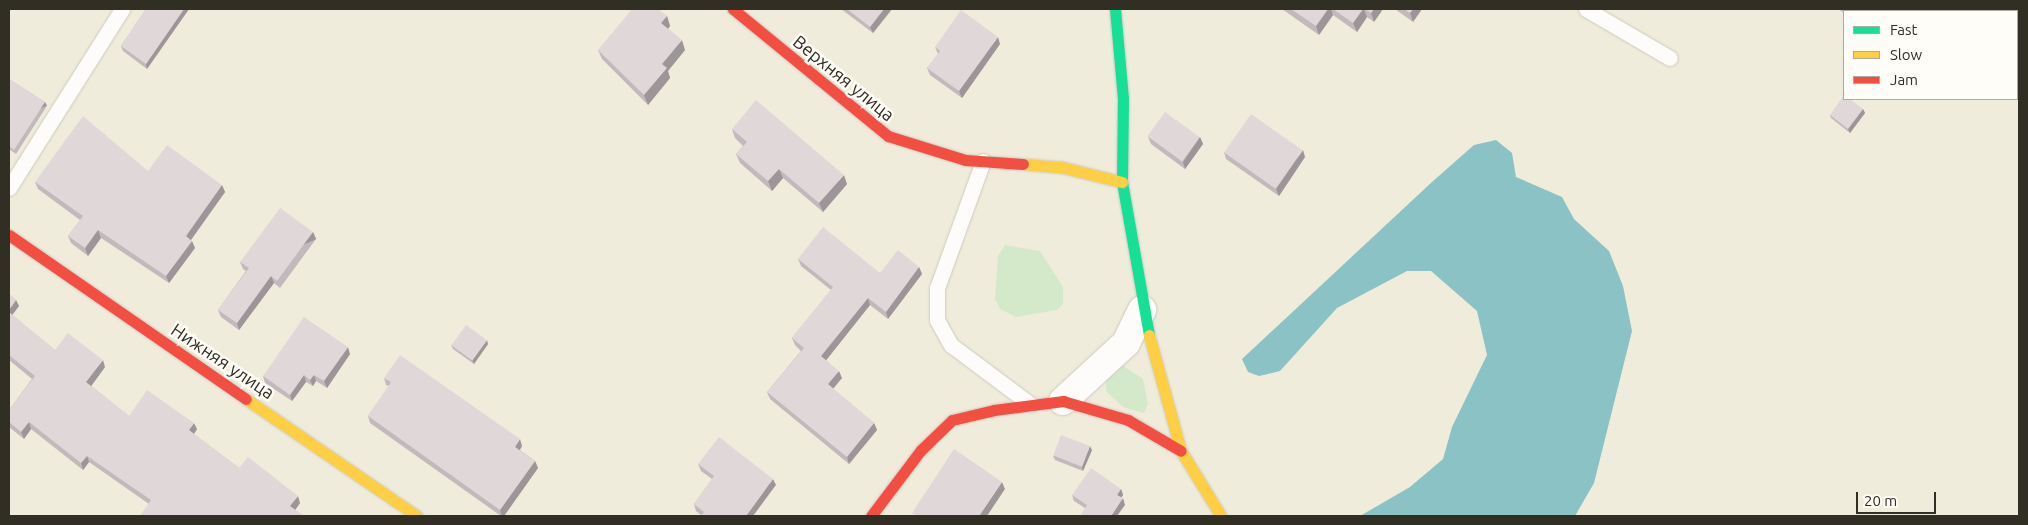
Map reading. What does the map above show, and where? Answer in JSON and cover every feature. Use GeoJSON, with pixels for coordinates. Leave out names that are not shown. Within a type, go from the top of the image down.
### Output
{"type":"FeatureCollection","features":[{"type":"Feature","properties":{"kind":"street","name":"Верхняя улица"},"geometry":{"type":"LineString","coordinates":[[733,9],[824,88],[888,136],[928,152],[983,160],[1061,167],[1122,182]]}},
{"type":"Feature","properties":{"kind":"street"},"geometry":{"type":"LineString","coordinates":[[1115,9],[1123,98],[1122,182],[1142,310],[1182,451],[1221,516]]}},
{"type":"Feature","properties":{"kind":"street","name":"Нижняя улица"},"geometry":{"type":"LineString","coordinates":[[9,236],[417,516]]}},
{"type":"Feature","properties":{"kind":"street"},"geometry":{"type":"LineString","coordinates":[[1063,401],[1126,343],[1142,310]]}},
{"type":"Feature","properties":{"kind":"street"},"geometry":{"type":"LineString","coordinates":[[871,516],[921,450],[952,420],[1030,404],[1063,401],[1128,420],[1182,451]]}},
{"type":"Feature","properties":{"kind":"lane"},"geometry":{"type":"LineString","coordinates":[[9,188],[122,9]]}},
{"type":"Feature","properties":{"kind":"lane"},"geometry":{"type":"LineString","coordinates":[[1586,9],[1670,58]]}},
{"type":"Feature","properties":{"kind":"lane"},"geometry":{"type":"LineString","coordinates":[[983,160],[937,288],[937,320],[951,345],[1030,404]]}},
{"type":"Feature","properties":{"kind":"green space"},"geometry":{"type":"Polygon","coordinates":[[[1005,245],[1040,251],[1063,287],[1063,304],[1057,310],[1016,317],[1000,309],[995,299],[998,256],[1005,245]]]}},
{"type":"Feature","properties":{"kind":"green space"},"geometry":{"type":"Polygon","coordinates":[[[1122,365],[1143,379],[1148,404],[1144,413],[1123,407],[1106,391],[1106,377],[1122,365]]]}},
{"type":"Feature","properties":{"kind":"water"},"geometry":{"type":"Polygon","coordinates":[[[1496,140],[1512,153],[1516,177],[1562,197],[1574,219],[1609,251],[1623,286],[1632,331],[1594,483],[1575,516],[1360,516],[1410,487],[1443,459],[1452,427],[1487,355],[1477,311],[1431,271],[1407,271],[1337,308],[1280,371],[1259,376],[1248,372],[1242,359],[1474,145],[1496,140]]]}},
{"type":"Feature","properties":{"kind":"building"},"geometry":{"type":"Polygon","coordinates":[[[146,9],[184,9],[146,64],[121,46],[146,9]]]}},
{"type":"Feature","properties":{"kind":"building"},"geometry":{"type":"Polygon","coordinates":[[[632,9],[658,9],[667,16],[661,23],[682,40],[662,64],[667,68],[644,95],[598,50],[632,9]]]}},
{"type":"Feature","properties":{"kind":"building"},"geometry":{"type":"Polygon","coordinates":[[[847,9],[884,9],[870,27],[847,9]]]}},
{"type":"Feature","properties":{"kind":"building"},"geometry":{"type":"Polygon","coordinates":[[[1291,9],[1328,9],[1316,26],[1291,9]]]}},
{"type":"Feature","properties":{"kind":"building"},"geometry":{"type":"Polygon","coordinates":[[[1333,9],[1363,9],[1353,23],[1333,9]]]}},
{"type":"Feature","properties":{"kind":"building"},"geometry":{"type":"Polygon","coordinates":[[[1365,9],[1374,9],[1371,13],[1365,9]]]}},
{"type":"Feature","properties":{"kind":"building"},"geometry":{"type":"Polygon","coordinates":[[[1404,9],[1413,9],[1410,13],[1404,9]]]}},
{"type":"Feature","properties":{"kind":"building"},"geometry":{"type":"Polygon","coordinates":[[[1963,9],[2006,9],[2006,10],[1963,9]]]}},
{"type":"Feature","properties":{"kind":"building"},"geometry":{"type":"Polygon","coordinates":[[[961,10],[998,37],[959,91],[927,68],[940,51],[935,47],[961,10]]]}},
{"type":"Feature","properties":{"kind":"building"},"geometry":{"type":"Polygon","coordinates":[[[9,79],[45,102],[14,150],[9,146],[9,79]]]}},
{"type":"Feature","properties":{"kind":"building"},"geometry":{"type":"Polygon","coordinates":[[[1843,96],[1843,100],[1851,100],[1863,109],[1848,129],[1830,115],[1843,96]]]}},
{"type":"Feature","properties":{"kind":"building"},"geometry":{"type":"Polygon","coordinates":[[[756,100],[844,175],[819,203],[779,169],[768,181],[736,154],[747,142],[732,129],[756,100]]]}},
{"type":"Feature","properties":{"kind":"building"},"geometry":{"type":"Polygon","coordinates":[[[1165,112],[1200,137],[1182,162],[1147,136],[1165,112]]]}},
{"type":"Feature","properties":{"kind":"building"},"geometry":{"type":"Polygon","coordinates":[[[1251,114],[1303,150],[1276,189],[1224,153],[1251,114]]]}},
{"type":"Feature","properties":{"kind":"building"},"geometry":{"type":"Polygon","coordinates":[[[83,116],[148,171],[167,145],[222,185],[186,236],[192,241],[166,276],[98,230],[85,248],[68,236],[83,216],[35,182],[83,116]]]}},
{"type":"Feature","properties":{"kind":"building"},"geometry":{"type":"Polygon","coordinates":[[[280,208],[313,232],[277,281],[271,276],[237,323],[218,310],[249,268],[240,262],[280,208]]]}},
{"type":"Feature","properties":{"kind":"building"},"geometry":{"type":"Polygon","coordinates":[[[823,227],[880,273],[898,250],[919,267],[886,312],[868,298],[821,356],[839,371],[828,384],[874,423],[847,457],[767,392],[804,348],[792,338],[833,287],[798,259],[823,227]]]}},
{"type":"Feature","properties":{"kind":"building"},"geometry":{"type":"Polygon","coordinates":[[[9,294],[16,300],[9,310],[9,294]]]}},
{"type":"Feature","properties":{"kind":"building"},"geometry":{"type":"Polygon","coordinates":[[[9,312],[55,350],[68,333],[103,360],[86,382],[129,416],[147,390],[194,423],[189,430],[239,468],[248,457],[298,496],[290,506],[304,516],[141,515],[151,500],[87,456],[81,463],[29,422],[21,432],[9,422],[9,410],[35,376],[9,355],[9,312]]]}},
{"type":"Feature","properties":{"kind":"building"},"geometry":{"type":"Polygon","coordinates":[[[304,317],[348,347],[324,381],[314,375],[310,380],[304,375],[290,395],[263,376],[304,317]]]}},
{"type":"Feature","properties":{"kind":"building"},"geometry":{"type":"Polygon","coordinates":[[[466,325],[487,340],[472,361],[451,345],[466,325]]]}},
{"type":"Feature","properties":{"kind":"building"},"geometry":{"type":"Polygon","coordinates":[[[400,355],[520,439],[515,447],[535,461],[500,510],[368,416],[391,382],[384,378],[400,355]]]}},
{"type":"Feature","properties":{"kind":"building"},"geometry":{"type":"Polygon","coordinates":[[[1061,435],[1090,446],[1082,467],[1053,456],[1061,435]]]}},
{"type":"Feature","properties":{"kind":"building"},"geometry":{"type":"Polygon","coordinates":[[[719,437],[773,479],[746,516],[701,516],[704,512],[694,504],[714,476],[698,464],[719,437]]]}},
{"type":"Feature","properties":{"kind":"building"},"geometry":{"type":"Polygon","coordinates":[[[954,449],[1002,482],[979,516],[918,516],[912,513],[954,449]]]}},
{"type":"Feature","properties":{"kind":"building"},"geometry":{"type":"Polygon","coordinates":[[[1091,468],[1121,489],[1117,495],[1123,498],[1111,516],[1080,516],[1087,505],[1072,495],[1091,468]]]}},
{"type":"Feature","properties":{"kind":"traffic: fast"},"geometry":{"type":"LineString","coordinates":[[1115,9],[1123,98],[1122,182],[1149,335]]}},
{"type":"Feature","properties":{"kind":"traffic: slow"},"geometry":{"type":"LineString","coordinates":[[1023,164],[1061,167],[1122,182]]}},
{"type":"Feature","properties":{"kind":"traffic: slow"},"geometry":{"type":"LineString","coordinates":[[1149,335],[1181,451],[1221,516]]}},
{"type":"Feature","properties":{"kind":"traffic: slow"},"geometry":{"type":"LineString","coordinates":[[246,399],[417,516]]}},
{"type":"Feature","properties":{"kind":"traffic: jam"},"geometry":{"type":"LineString","coordinates":[[733,9],[888,136],[965,160],[1023,164]]}},
{"type":"Feature","properties":{"kind":"traffic: jam"},"geometry":{"type":"LineString","coordinates":[[9,235],[246,399]]}},
{"type":"Feature","properties":{"kind":"traffic: jam"},"geometry":{"type":"LineString","coordinates":[[871,516],[921,450],[952,420],[994,410],[1063,401],[1128,420],[1181,451]]}}]}
